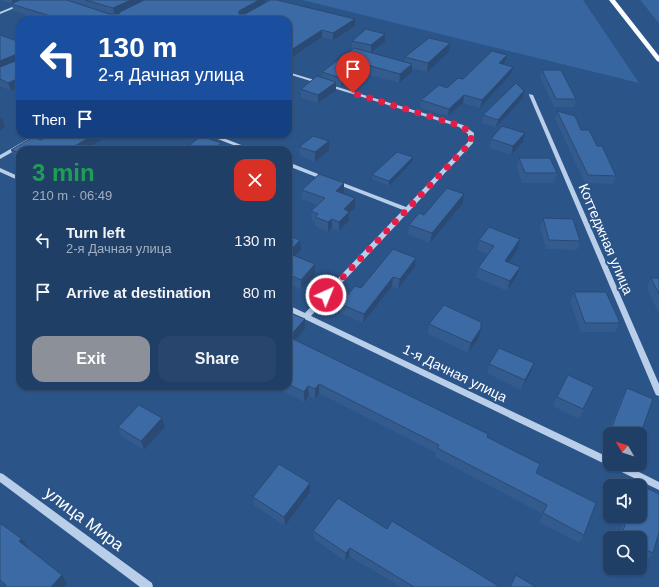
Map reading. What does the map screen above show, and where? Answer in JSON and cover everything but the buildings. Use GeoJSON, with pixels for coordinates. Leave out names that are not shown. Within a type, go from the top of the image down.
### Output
{"type":"FeatureCollection","features":[{"type":"Feature","properties":{"kind":"main road"},"geometry":{"type":"LineString","coordinates":[[606,0],[633,26]]}},
{"type":"Feature","properties":{"kind":"main road"},"geometry":{"type":"LineString","coordinates":[[612,0],[659,60]]}},
{"type":"Feature","properties":{"kind":"street"},"geometry":{"type":"LineString","coordinates":[[0,13],[32,0]]}},
{"type":"Feature","properties":{"kind":"street"},"geometry":{"type":"LineString","coordinates":[[294,75],[461,126],[471,133],[471,142],[306,317]]}},
{"type":"Feature","properties":{"kind":"street","name":"Коттеджная улица"},"geometry":{"type":"LineString","coordinates":[[531,96],[659,393]]}},
{"type":"Feature","properties":{"kind":"street"},"geometry":{"type":"LineString","coordinates":[[20,146],[34,138]]}},
{"type":"Feature","properties":{"kind":"street"},"geometry":{"type":"LineString","coordinates":[[218,138],[240,146]]}},
{"type":"Feature","properties":{"kind":"street"},"geometry":{"type":"LineString","coordinates":[[0,157],[16,148]]}},
{"type":"Feature","properties":{"kind":"street"},"geometry":{"type":"LineString","coordinates":[[292,166],[408,210]]}},
{"type":"Feature","properties":{"kind":"street"},"geometry":{"type":"LineString","coordinates":[[0,170],[16,177]]}},
{"type":"Feature","properties":{"kind":"street","name":"1-я Дачная улица"},"geometry":{"type":"LineString","coordinates":[[292,310],[603,459]]}},
{"type":"Feature","properties":{"kind":"street"},"geometry":{"type":"LineString","coordinates":[[628,471],[659,486]]}},
{"type":"Feature","properties":{"kind":"street","name":"улица Мира"},"geometry":{"type":"LineString","coordinates":[[0,477],[148,587]]}},
{"type":"Feature","properties":{"kind":"shaded area"},"geometry":{"type":"Polygon","coordinates":[[[302,0],[583,0],[639,83],[302,0]]]}},
{"type":"Feature","properties":{"kind":"shaded area"},"geometry":{"type":"Polygon","coordinates":[[[640,0],[659,0],[659,23],[640,0]]]}},
{"type":"Feature","properties":{"kind":"route"},"geometry":{"type":"LineString","coordinates":[[326,295],[471,142],[471,133],[461,126],[353,93]]}}]}
